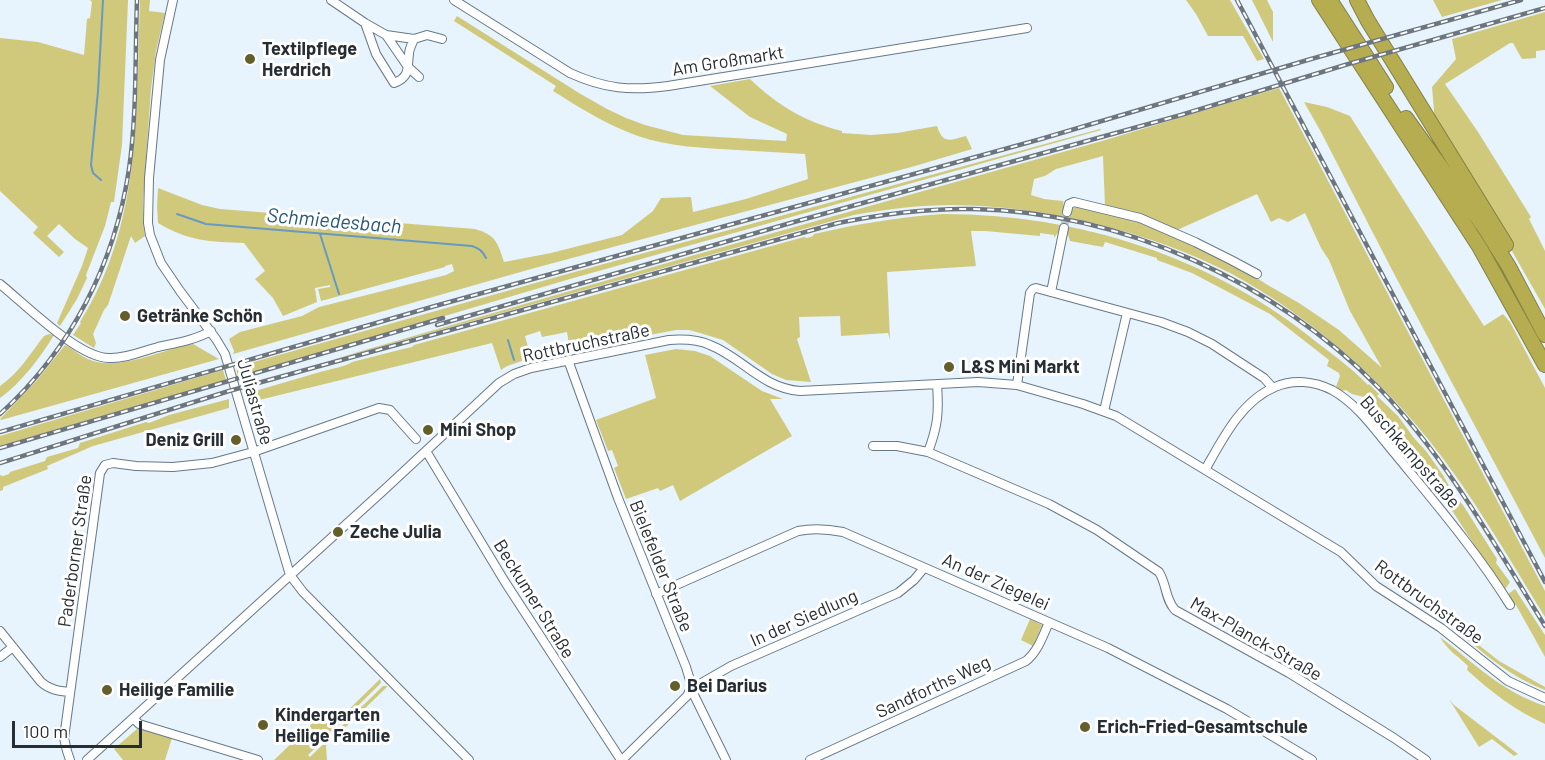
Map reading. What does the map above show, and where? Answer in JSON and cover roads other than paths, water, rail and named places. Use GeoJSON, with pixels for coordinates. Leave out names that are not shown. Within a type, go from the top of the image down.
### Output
{"type":"FeatureCollection","features":[{"type":"Feature","properties":{"kind":"highway"},"geometry":{"type":"LineString","coordinates":[[1319,0],[1480,248],[1545,365]]}},
{"type":"Feature","properties":{"kind":"highway"},"geometry":{"type":"LineString","coordinates":[[1330,0],[1409,123],[1477,217],[1509,267],[1545,335]]}},
{"type":"Feature","properties":{"kind":"highway"},"geometry":{"type":"LineString","coordinates":[[1357,0],[1505,243],[1545,314]]}},
{"type":"Feature","properties":{"kind":"street","name":"Juliastraße"},"geometry":{"type":"LineString","coordinates":[[173,0],[160,60],[149,178],[150,235],[161,263],[225,354],[290,575],[303,592],[469,760]]}},
{"type":"Feature","properties":{"kind":"street"},"geometry":{"type":"LineString","coordinates":[[332,0],[386,35],[414,39],[427,35],[442,39]]}},
{"type":"Feature","properties":{"kind":"street","name":"Am Großmarkt"},"geometry":{"type":"LineString","coordinates":[[454,0],[570,73],[587,81],[622,88],[645,89],[669,86],[1027,28]]}},
{"type":"Feature","properties":{"kind":"street"},"geometry":{"type":"LineString","coordinates":[[365,23],[376,54],[394,83],[406,76],[409,51],[414,39]]}},
{"type":"Feature","properties":{"kind":"street"},"geometry":{"type":"LineString","coordinates":[[386,35],[408,67],[418,77]]}},
{"type":"Feature","properties":{"kind":"street"},"geometry":{"type":"LineString","coordinates":[[1067,212],[1069,204],[1074,202],[1140,218],[1195,242],[1257,274]]}},
{"type":"Feature","properties":{"kind":"street"},"geometry":{"type":"LineString","coordinates":[[1051,292],[1064,228]]}},
{"type":"Feature","properties":{"kind":"street"},"geometry":{"type":"LineString","coordinates":[[0,284],[76,346],[98,357],[123,357],[197,338],[211,331]]}},
{"type":"Feature","properties":{"kind":"street"},"geometry":{"type":"LineString","coordinates":[[1017,385],[1030,293],[1036,288],[1161,322],[1188,332],[1212,344],[1264,378],[1273,388],[1255,400],[1236,420],[1205,470]]}},
{"type":"Feature","properties":{"kind":"street"},"geometry":{"type":"LineString","coordinates":[[1104,411],[1127,313]]}},
{"type":"Feature","properties":{"kind":"street","name":"Rottbruchstraße"},"geometry":{"type":"LineString","coordinates":[[87,760],[499,383],[531,368],[681,339],[694,340],[721,350],[772,384],[789,391],[978,382],[1017,385],[1104,411],[1116,416],[1341,552],[1376,586],[1438,626],[1508,681],[1545,698]]}},
{"type":"Feature","properties":{"kind":"street","name":"Bielefelder Straße"},"geometry":{"type":"LineString","coordinates":[[568,360],[656,594],[686,667],[691,689],[726,760]]}},
{"type":"Feature","properties":{"kind":"street","name":"Buschkampstraße"},"geometry":{"type":"LineString","coordinates":[[1273,388],[1293,382],[1314,383],[1334,391],[1352,405],[1463,537],[1510,605]]}},
{"type":"Feature","properties":{"kind":"street"},"geometry":{"type":"LineString","coordinates":[[928,452],[939,413],[937,384]]}},
{"type":"Feature","properties":{"kind":"street","name":"Paderborner Straße"},"geometry":{"type":"LineString","coordinates":[[70,760],[64,738],[102,469],[105,465],[113,463],[155,467],[193,466],[225,460],[380,408],[390,410],[416,440]]}},
{"type":"Feature","properties":{"kind":"street","name":"Max-Planck-Straße"},"geometry":{"type":"LineString","coordinates":[[873,446],[897,446],[928,452],[1049,504],[1097,530],[1159,572],[1168,600],[1175,610],[1289,673],[1394,738],[1425,760]]}},
{"type":"Feature","properties":{"kind":"street","name":"Beckumer Straße"},"geometry":{"type":"LineString","coordinates":[[426,451],[505,582],[622,760]]}},
{"type":"Feature","properties":{"kind":"street","name":"An der Ziegelei"},"geometry":{"type":"LineString","coordinates":[[656,594],[790,534],[811,528],[826,528],[843,532],[1108,648],[1237,715],[1312,760]]}},
{"type":"Feature","properties":{"kind":"street","name":"In der Siedlung"},"geometry":{"type":"LineString","coordinates":[[691,689],[731,666],[898,593],[924,568]]}},
{"type":"Feature","properties":{"kind":"street","name":"Sandforths Weg"},"geometry":{"type":"LineString","coordinates":[[810,760],[1026,661],[1038,648],[1049,622]]}},
{"type":"Feature","properties":{"kind":"street"},"geometry":{"type":"LineString","coordinates":[[0,631],[47,688],[70,692]]}},
{"type":"Feature","properties":{"kind":"street"},"geometry":{"type":"LineString","coordinates":[[0,657],[14,647]]}},
{"type":"Feature","properties":{"kind":"street"},"geometry":{"type":"LineString","coordinates":[[622,760],[687,696],[691,689]]}},
{"type":"Feature","properties":{"kind":"street"},"geometry":{"type":"LineString","coordinates":[[133,718],[139,724],[258,760]]}},
{"type":"Feature","properties":{"kind":"waterway","name":"Schmiedesbach"},"geometry":{"type":"LineString","coordinates":[[101,180],[93,173],[91,165],[103,0]]}},
{"type":"Feature","properties":{"kind":"waterway","name":"Schmiedesbach"},"geometry":{"type":"LineString","coordinates":[[177,214],[206,224],[472,246],[481,250],[486,258]]}},
{"type":"Feature","properties":{"kind":"waterway"},"geometry":{"type":"LineString","coordinates":[[320,234],[339,294]]}},
{"type":"Feature","properties":{"kind":"waterway","name":"Schmiedesbach"},"geometry":{"type":"LineString","coordinates":[[508,340],[514,360]]}},
{"type":"Feature","properties":{"kind":"tunnel"},"geometry":{"type":"LineString","coordinates":[[1064,228],[1067,212]]}},
{"type":"Feature","properties":{"kind":"railway"},"geometry":{"type":"LineString","coordinates":[[0,414],[48,362],[68,333],[86,303],[113,238],[132,148],[137,0]]}},
{"type":"Feature","properties":{"kind":"railway"},"geometry":{"type":"LineString","coordinates":[[1237,0],[1545,582]]}},
{"type":"Feature","properties":{"kind":"railway"},"geometry":{"type":"LineString","coordinates":[[0,432],[435,306],[1041,139],[1521,0]]}},
{"type":"Feature","properties":{"kind":"railway"},"geometry":{"type":"LineString","coordinates":[[437,325],[794,222],[1181,115],[1545,8]]}},
{"type":"Feature","properties":{"kind":"railway"},"geometry":{"type":"LineString","coordinates":[[0,463],[229,391],[838,223],[888,214],[939,210],[973,209],[1029,213],[1085,223],[1140,239],[1193,260],[1244,286],[1293,316],[1338,350],[1379,388],[1426,442],[1468,502],[1545,626]]}},
{"type":"Feature","properties":{"kind":"railway"},"geometry":{"type":"LineString","coordinates":[[0,448],[443,318]]}},
{"type":"Feature","properties":{"kind":"place","name":"Textilpflege Herdrich"},"geometry":{"type":"Point","coordinates":[250,59]}},
{"type":"Feature","properties":{"kind":"place","name":"Getränke Schön"},"geometry":{"type":"Point","coordinates":[125,316]}},
{"type":"Feature","properties":{"kind":"place","name":"L&S Mini Markt"},"geometry":{"type":"Point","coordinates":[949,367]}},
{"type":"Feature","properties":{"kind":"place","name":"Mini Shop"},"geometry":{"type":"Point","coordinates":[428,430]}},
{"type":"Feature","properties":{"kind":"place","name":"Deniz Grill"},"geometry":{"type":"Point","coordinates":[236,440]}},
{"type":"Feature","properties":{"kind":"place","name":"Zeche Julia"},"geometry":{"type":"Point","coordinates":[338,532]}},
{"type":"Feature","properties":{"kind":"place","name":"Bei Darius"},"geometry":{"type":"Point","coordinates":[675,686]}},
{"type":"Feature","properties":{"kind":"place","name":"Heilige Familie"},"geometry":{"type":"Point","coordinates":[107,690]}},
{"type":"Feature","properties":{"kind":"place","name":"Kindergarten Heilige Familie"},"geometry":{"type":"Point","coordinates":[263,725]}},
{"type":"Feature","properties":{"kind":"place","name":"Erich-Fried-Gesamtschule"},"geometry":{"type":"Point","coordinates":[1085,727]}}]}
